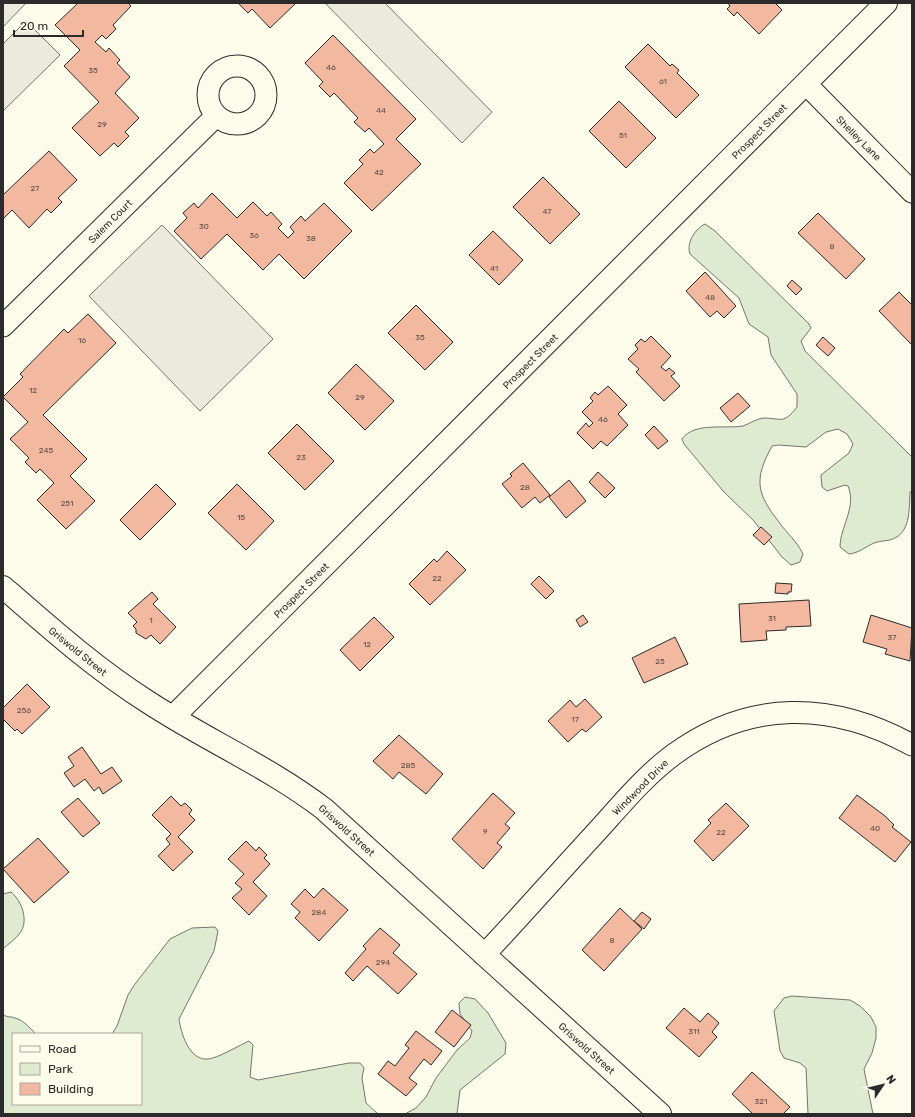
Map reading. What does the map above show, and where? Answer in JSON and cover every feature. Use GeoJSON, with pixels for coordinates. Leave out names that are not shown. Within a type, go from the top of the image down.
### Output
{"type":"FeatureCollection","features":[{"type":"Feature","properties":{"kind":"main road","name":"Prospect Street"},"geometry":{"type":"LineString","coordinates":[[173,717],[886,3]]}},
{"type":"Feature","properties":{"kind":"main road","name":"Griswold Street"},"geometry":{"type":"LineString","coordinates":[[3,587],[93,664],[149,703],[267,770],[306,795],[324,809],[660,1114]]}},
{"type":"Feature","properties":{"kind":"street","name":"Shelley Lane"},"geometry":{"type":"LineString","coordinates":[[806,84],[912,192]]}},
{"type":"Feature","properties":{"kind":"street","name":"Salem Court"},"geometry":{"type":"LineString","coordinates":[[3,326],[216,116]]}},
{"type":"Feature","properties":{"kind":"street","name":"Windwood Drive"},"geometry":{"type":"LineString","coordinates":[[484,955],[639,786],[673,755],[715,730],[739,721],[765,715],[791,712],[817,713],[843,717],[868,724],[912,745]]}},
{"type":"Feature","properties":{"kind":"green space"},"geometry":{"type":"Polygon","coordinates":[[[705,224],[715,231],[809,324],[811,328],[801,341],[805,351],[912,457],[912,491],[910,492],[908,520],[902,532],[897,537],[874,543],[859,551],[849,554],[840,547],[851,502],[848,486],[845,485],[827,491],[822,487],[821,475],[849,453],[853,444],[847,434],[838,429],[826,432],[806,447],[772,446],[762,468],[760,486],[766,503],[782,527],[798,545],[803,554],[800,562],[791,565],[782,557],[754,521],[724,492],[684,444],[682,439],[694,430],[710,427],[743,426],[763,418],[782,419],[792,413],[797,407],[797,394],[771,355],[768,337],[749,324],[739,298],[690,254],[689,245],[692,237],[701,226],[705,224]]]}},
{"type":"Feature","properties":{"kind":"green space"},"geometry":{"type":"Polygon","coordinates":[[[11,892],[21,906],[24,923],[23,928],[18,935],[3,949],[3,894],[11,892]]]}},
{"type":"Feature","properties":{"kind":"green space"},"geometry":{"type":"Polygon","coordinates":[[[215,927],[218,931],[214,951],[179,1019],[187,1045],[196,1056],[208,1059],[212,1058],[249,1041],[253,1045],[250,1077],[258,1080],[349,1063],[360,1063],[364,1068],[362,1078],[366,1103],[378,1114],[3,1114],[3,1014],[21,1020],[35,1033],[12,1033],[12,1105],[142,1105],[142,1033],[113,1033],[117,1026],[128,995],[135,984],[170,939],[192,928],[215,927]]]}},
{"type":"Feature","properties":{"kind":"green space"},"geometry":{"type":"Polygon","coordinates":[[[792,996],[850,1000],[860,1006],[871,1017],[876,1027],[876,1038],[872,1053],[864,1069],[873,1114],[808,1114],[806,1068],[800,1063],[784,1058],[780,1051],[774,1011],[784,998],[792,996]]]}},
{"type":"Feature","properties":{"kind":"green space"},"geometry":{"type":"Polygon","coordinates":[[[465,997],[475,999],[488,1013],[506,1043],[505,1054],[460,1090],[457,1114],[405,1114],[416,1108],[426,1097],[436,1078],[457,1050],[470,1038],[472,1031],[460,1014],[459,1003],[465,997]]]}},
{"type":"Feature","properties":{"kind":"shaded area"},"geometry":{"type":"Polygon","coordinates":[[[3,3],[26,3],[3,27],[3,3]]]}},
{"type":"Feature","properties":{"kind":"shaded area"},"geometry":{"type":"Polygon","coordinates":[[[325,3],[385,3],[492,112],[462,143],[325,3]]]}},
{"type":"Feature","properties":{"kind":"shaded area"},"geometry":{"type":"Polygon","coordinates":[[[26,21],[60,55],[3,111],[3,44],[26,21]]]}},
{"type":"Feature","properties":{"kind":"shaded area"},"geometry":{"type":"Polygon","coordinates":[[[162,225],[273,339],[200,411],[89,296],[162,225]]]}},
{"type":"Feature","properties":{"kind":"building"},"geometry":{"type":"Polygon","coordinates":[[[78,3],[128,3],[131,6],[113,25],[116,29],[106,39],[102,35],[95,42],[106,52],[109,48],[120,60],[117,63],[130,77],[115,93],[139,118],[125,132],[129,136],[118,147],[114,143],[100,156],[72,128],[99,102],[64,66],[80,50],[55,25],[78,3]]]}},
{"type":"Feature","properties":{"kind":"building"},"geometry":{"type":"Polygon","coordinates":[[[238,3],[296,3],[270,28],[252,9],[248,13],[238,3]]]}},
{"type":"Feature","properties":{"kind":"building"},"geometry":{"type":"Polygon","coordinates":[[[728,3],[775,3],[782,10],[759,34],[737,12],[734,16],[727,9],[730,6],[728,3]]]}},
{"type":"Feature","properties":{"kind":"building"},"geometry":{"type":"Polygon","coordinates":[[[333,35],[416,119],[396,139],[421,164],[372,211],[344,183],[363,164],[359,160],[370,149],[374,153],[384,144],[369,128],[365,132],[354,122],[358,118],[334,93],[330,97],[319,86],[323,82],[305,63],[333,35]]]}},
{"type":"Feature","properties":{"kind":"building"},"geometry":{"type":"Polygon","coordinates":[[[648,44],[670,66],[672,64],[679,70],[677,73],[699,95],[676,118],[625,67],[648,44]]]}},
{"type":"Feature","properties":{"kind":"building"},"geometry":{"type":"Polygon","coordinates":[[[619,101],[656,138],[626,168],[589,131],[619,101]]]}},
{"type":"Feature","properties":{"kind":"building"},"geometry":{"type":"Polygon","coordinates":[[[49,151],[77,180],[58,198],[62,202],[51,213],[47,209],[29,228],[12,210],[3,219],[3,195],[49,151]]]}},
{"type":"Feature","properties":{"kind":"building"},"geometry":{"type":"Polygon","coordinates":[[[543,177],[580,214],[550,244],[513,207],[543,177]]]}},
{"type":"Feature","properties":{"kind":"building"},"geometry":{"type":"Polygon","coordinates":[[[212,193],[237,218],[253,202],[267,216],[271,212],[282,224],[278,228],[288,238],[294,232],[290,227],[301,216],[305,221],[324,203],[352,231],[304,279],[279,254],[263,270],[227,234],[201,259],[174,231],[187,218],[183,213],[194,203],[198,208],[212,193]]]}},
{"type":"Feature","properties":{"kind":"building"},"geometry":{"type":"Polygon","coordinates":[[[818,213],[865,259],[846,279],[798,233],[818,213]]]}},
{"type":"Feature","properties":{"kind":"building"},"geometry":{"type":"Polygon","coordinates":[[[493,231],[523,260],[499,285],[469,255],[493,231]]]}},
{"type":"Feature","properties":{"kind":"building"},"geometry":{"type":"Polygon","coordinates":[[[705,272],[736,306],[724,318],[717,311],[710,317],[686,291],[705,272]]]}},
{"type":"Feature","properties":{"kind":"building"},"geometry":{"type":"Polygon","coordinates":[[[792,280],[802,289],[796,295],[787,286],[792,280]]]}},
{"type":"Feature","properties":{"kind":"building"},"geometry":{"type":"Polygon","coordinates":[[[899,292],[912,305],[911,344],[879,311],[899,292]]]}},
{"type":"Feature","properties":{"kind":"building"},"geometry":{"type":"Polygon","coordinates":[[[416,305],[453,342],[425,370],[388,333],[416,305]]]}},
{"type":"Feature","properties":{"kind":"building"},"geometry":{"type":"Polygon","coordinates":[[[88,314],[116,343],[43,415],[87,459],[70,476],[95,501],[66,529],[37,500],[54,483],[40,469],[36,473],[25,462],[29,458],[10,439],[28,422],[3,397],[23,377],[20,374],[64,329],[68,333],[88,314]]]}},
{"type":"Feature","properties":{"kind":"building"},"geometry":{"type":"Polygon","coordinates":[[[651,336],[671,356],[661,367],[666,371],[669,368],[675,373],[671,376],[680,386],[664,401],[636,372],[639,369],[628,359],[638,349],[635,345],[641,339],[645,342],[651,336]]]}},
{"type":"Feature","properties":{"kind":"building"},"geometry":{"type":"Polygon","coordinates":[[[823,337],[835,348],[828,356],[816,345],[823,337]]]}},
{"type":"Feature","properties":{"kind":"building"},"geometry":{"type":"Polygon","coordinates":[[[356,364],[394,401],[365,430],[328,393],[356,364]]]}},
{"type":"Feature","properties":{"kind":"building"},"geometry":{"type":"Polygon","coordinates":[[[608,386],[627,405],[618,414],[628,425],[607,446],[601,441],[593,449],[577,433],[586,423],[589,427],[593,423],[582,412],[593,401],[590,398],[595,392],[598,395],[608,386]]]}},
{"type":"Feature","properties":{"kind":"building"},"geometry":{"type":"Polygon","coordinates":[[[738,393],[750,406],[731,422],[720,408],[738,393]]]}},
{"type":"Feature","properties":{"kind":"building"},"geometry":{"type":"Polygon","coordinates":[[[297,424],[334,461],[305,490],[268,453],[297,424]]]}},
{"type":"Feature","properties":{"kind":"building"},"geometry":{"type":"Polygon","coordinates":[[[654,426],[668,441],[658,449],[645,435],[654,426]]]}},
{"type":"Feature","properties":{"kind":"building"},"geometry":{"type":"Polygon","coordinates":[[[523,463],[550,495],[540,503],[535,497],[522,508],[502,484],[512,476],[510,474],[523,463]]]}},
{"type":"Feature","properties":{"kind":"building"},"geometry":{"type":"Polygon","coordinates":[[[598,472],[615,488],[605,498],[589,482],[598,472]]]}},
{"type":"Feature","properties":{"kind":"building"},"geometry":{"type":"Polygon","coordinates":[[[569,480],[586,501],[566,518],[549,497],[569,480]]]}},
{"type":"Feature","properties":{"kind":"building"},"geometry":{"type":"Polygon","coordinates":[[[156,484],[176,504],[140,540],[120,520],[156,484]]]}},
{"type":"Feature","properties":{"kind":"building"},"geometry":{"type":"Polygon","coordinates":[[[237,484],[274,521],[246,550],[208,513],[237,484]]]}},
{"type":"Feature","properties":{"kind":"building"},"geometry":{"type":"Polygon","coordinates":[[[761,527],[772,537],[764,545],[753,535],[761,527]]]}},
{"type":"Feature","properties":{"kind":"building"},"geometry":{"type":"Polygon","coordinates":[[[447,551],[466,570],[430,605],[409,584],[434,559],[437,562],[447,551]]]}},
{"type":"Feature","properties":{"kind":"building"},"geometry":{"type":"Polygon","coordinates":[[[539,576],[554,591],[546,599],[531,584],[539,576]]]}},
{"type":"Feature","properties":{"kind":"building"},"geometry":{"type":"Polygon","coordinates":[[[776,583],[792,584],[791,592],[788,592],[788,594],[775,593],[776,583]]]}},
{"type":"Feature","properties":{"kind":"building"},"geometry":{"type":"Polygon","coordinates":[[[152,592],[158,599],[153,604],[176,627],[160,644],[151,635],[146,639],[136,633],[136,629],[133,626],[137,622],[128,613],[152,592]]]}},
{"type":"Feature","properties":{"kind":"building"},"geometry":{"type":"Polygon","coordinates":[[[809,600],[811,626],[786,627],[786,630],[766,631],[767,640],[741,642],[739,604],[809,600]]]}},
{"type":"Feature","properties":{"kind":"building"},"geometry":{"type":"Polygon","coordinates":[[[583,615],[588,622],[580,627],[576,620],[583,615]]]}},
{"type":"Feature","properties":{"kind":"building"},"geometry":{"type":"Polygon","coordinates":[[[871,615],[912,628],[910,661],[885,654],[887,649],[863,642],[871,615]]]}},
{"type":"Feature","properties":{"kind":"building"},"geometry":{"type":"Polygon","coordinates":[[[374,617],[394,637],[360,671],[340,650],[374,617]]]}},
{"type":"Feature","properties":{"kind":"building"},"geometry":{"type":"Polygon","coordinates":[[[675,637],[688,664],[644,683],[632,658],[675,637]]]}},
{"type":"Feature","properties":{"kind":"building"},"geometry":{"type":"Polygon","coordinates":[[[27,684],[50,707],[22,734],[17,729],[15,731],[3,719],[3,708],[27,684]]]}},
{"type":"Feature","properties":{"kind":"building"},"geometry":{"type":"Polygon","coordinates":[[[585,699],[602,717],[586,732],[582,729],[568,742],[548,721],[570,700],[576,707],[585,699]]]}},
{"type":"Feature","properties":{"kind":"building"},"geometry":{"type":"Polygon","coordinates":[[[399,735],[443,774],[426,794],[399,772],[393,779],[373,761],[399,735]]]}},
{"type":"Feature","properties":{"kind":"building"},"geometry":{"type":"Polygon","coordinates":[[[82,747],[101,774],[112,767],[122,781],[103,794],[99,787],[94,791],[85,779],[74,787],[64,773],[74,766],[68,757],[82,747]]]}},
{"type":"Feature","properties":{"kind":"building"},"geometry":{"type":"Polygon","coordinates":[[[493,793],[515,813],[505,824],[510,828],[497,843],[502,847],[483,869],[452,839],[493,793]]]}},
{"type":"Feature","properties":{"kind":"building"},"geometry":{"type":"Polygon","coordinates":[[[857,795],[885,816],[894,825],[892,827],[911,842],[895,862],[839,818],[857,795]]]}},
{"type":"Feature","properties":{"kind":"building"},"geometry":{"type":"Polygon","coordinates":[[[171,796],[181,806],[185,803],[192,810],[189,814],[195,820],[178,837],[193,852],[173,871],[158,856],[170,844],[166,839],[171,834],[152,815],[171,796]]]}},
{"type":"Feature","properties":{"kind":"building"},"geometry":{"type":"Polygon","coordinates":[[[78,798],[100,823],[83,837],[61,812],[78,798]]]}},
{"type":"Feature","properties":{"kind":"building"},"geometry":{"type":"Polygon","coordinates":[[[726,803],[749,826],[713,861],[694,841],[711,823],[708,820],[726,803]]]}},
{"type":"Feature","properties":{"kind":"building"},"geometry":{"type":"Polygon","coordinates":[[[38,838],[69,872],[34,903],[3,869],[38,838]]]}},
{"type":"Feature","properties":{"kind":"building"},"geometry":{"type":"Polygon","coordinates":[[[246,841],[256,851],[259,847],[267,855],[264,858],[270,864],[253,882],[267,896],[249,915],[232,898],[242,889],[235,883],[244,874],[228,859],[246,841]]]}},
{"type":"Feature","properties":{"kind":"building"},"geometry":{"type":"Polygon","coordinates":[[[323,888],[348,910],[319,941],[295,918],[300,912],[291,904],[305,889],[314,898],[323,888]]]}},
{"type":"Feature","properties":{"kind":"building"},"geometry":{"type":"Polygon","coordinates":[[[620,908],[642,929],[604,971],[582,950],[620,908]]]}},
{"type":"Feature","properties":{"kind":"building"},"geometry":{"type":"Polygon","coordinates":[[[642,912],[651,919],[644,929],[634,921],[642,912]]]}},
{"type":"Feature","properties":{"kind":"building"},"geometry":{"type":"Polygon","coordinates":[[[380,928],[400,945],[393,953],[417,974],[398,994],[367,966],[353,981],[345,973],[366,949],[363,946],[380,928]]]}},
{"type":"Feature","properties":{"kind":"building"},"geometry":{"type":"Polygon","coordinates":[[[684,1008],[700,1022],[708,1013],[719,1023],[712,1032],[717,1037],[699,1057],[666,1028],[684,1008]]]}},
{"type":"Feature","properties":{"kind":"building"},"geometry":{"type":"Polygon","coordinates":[[[452,1010],[471,1025],[454,1047],[435,1032],[452,1010]]]}},
{"type":"Feature","properties":{"kind":"building"},"geometry":{"type":"Polygon","coordinates":[[[416,1031],[442,1051],[431,1065],[424,1059],[409,1078],[417,1084],[406,1096],[378,1074],[388,1061],[395,1066],[409,1048],[405,1045],[416,1031]]]}},
{"type":"Feature","properties":{"kind":"building"},"geometry":{"type":"Polygon","coordinates":[[[752,1072],[790,1107],[783,1114],[753,1114],[732,1094],[752,1072]]]}}]}
